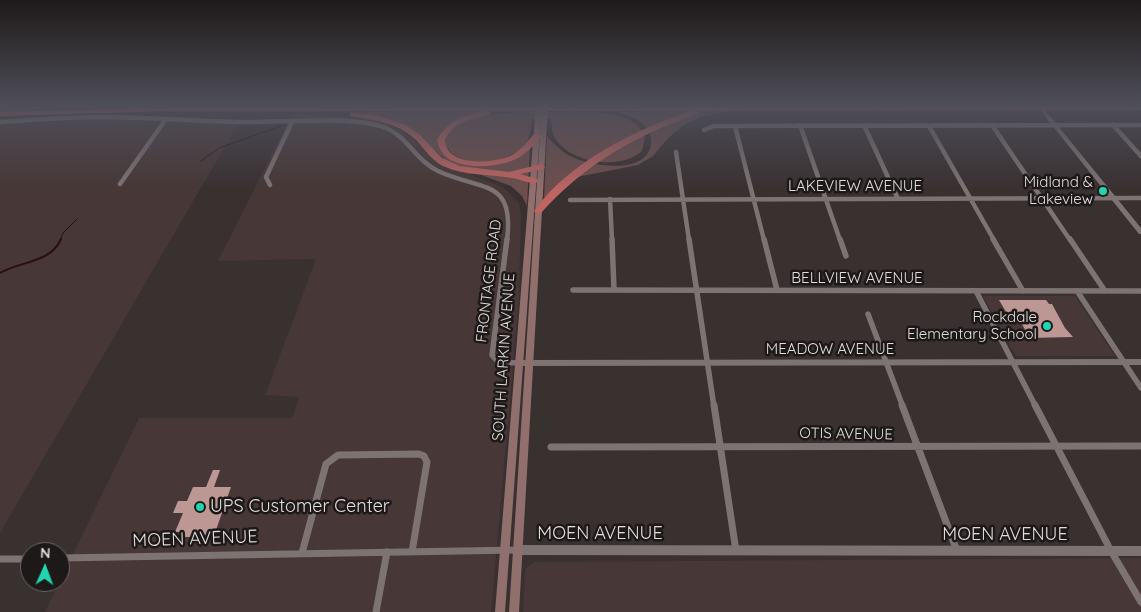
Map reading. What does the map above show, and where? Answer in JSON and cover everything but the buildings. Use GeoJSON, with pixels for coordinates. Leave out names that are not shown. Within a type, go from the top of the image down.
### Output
{"type":"FeatureCollection","features":[{"type":"Feature","properties":{"kind":"highway"},"geometry":{"type":"LineString","coordinates":[[412,134],[436,158],[447,165],[480,173],[511,173],[538,168]]}},
{"type":"Feature","properties":{"kind":"highway"},"geometry":{"type":"LineString","coordinates":[[443,134],[441,143],[443,150],[464,162],[481,164],[499,162],[521,152],[537,136]]}},
{"type":"Feature","properties":{"kind":"highway"},"geometry":{"type":"LineString","coordinates":[[538,211],[551,195],[570,178],[639,134]]}},
{"type":"Feature","properties":{"kind":"highway"},"geometry":{"type":"LineString","coordinates":[[511,173],[534,181]]}},
{"type":"Feature","properties":{"kind":"main road","name":"SOUTH LARKIN AVENUE"},"geometry":{"type":"LineString","coordinates":[[500,612],[534,181],[538,168],[540,134]]}},
{"type":"Feature","properties":{"kind":"main road","name":"SOUTH LARKIN AVENUE"},"geometry":{"type":"LineString","coordinates":[[514,612],[538,211],[537,136]]}},
{"type":"Feature","properties":{"kind":"street"},"geometry":{"type":"LineString","coordinates":[[120,184],[156,134]]}},
{"type":"Feature","properties":{"kind":"street"},"geometry":{"type":"LineString","coordinates":[[270,184],[266,177],[287,134]]}},
{"type":"Feature","properties":{"kind":"street","name":"FRONTAGE ROAD"},"geometry":{"type":"LineString","coordinates":[[395,134],[434,169],[486,188],[504,199],[509,211],[509,224],[492,355],[498,362],[519,363]]}},
{"type":"Feature","properties":{"kind":"street"},"geometry":{"type":"LineString","coordinates":[[737,134],[777,290]]}},
{"type":"Feature","properties":{"kind":"street"},"geometry":{"type":"LineString","coordinates":[[803,134],[846,256]]}},
{"type":"Feature","properties":{"kind":"street"},"geometry":{"type":"LineString","coordinates":[[868,134],[898,199]]}},
{"type":"Feature","properties":{"kind":"street"},"geometry":{"type":"LineString","coordinates":[[933,134],[1023,291]]}},
{"type":"Feature","properties":{"kind":"street"},"geometry":{"type":"LineString","coordinates":[[998,134],[1105,291]]}},
{"type":"Feature","properties":{"kind":"street"},"geometry":{"type":"LineString","coordinates":[[1062,134],[1141,232]]}},
{"type":"Feature","properties":{"kind":"street"},"geometry":{"type":"LineString","coordinates":[[1121,134],[1141,156]]}},
{"type":"Feature","properties":{"kind":"street"},"geometry":{"type":"LineString","coordinates":[[676,152],[695,290],[736,551]]}},
{"type":"Feature","properties":{"kind":"street","name":"LAKEVIEW AVENUE"},"geometry":{"type":"LineString","coordinates":[[570,200],[682,198],[1141,198]]}},
{"type":"Feature","properties":{"kind":"street"},"geometry":{"type":"LineString","coordinates":[[610,199],[614,290]]}},
{"type":"Feature","properties":{"kind":"street","name":"BELLVIEW AVENUE"},"geometry":{"type":"LineString","coordinates":[[573,290],[1141,291]]}},
{"type":"Feature","properties":{"kind":"street"},"geometry":{"type":"LineString","coordinates":[[976,291],[1111,551],[1141,602]]}},
{"type":"Feature","properties":{"kind":"street"},"geometry":{"type":"LineString","coordinates":[[1077,291],[1141,388]]}},
{"type":"Feature","properties":{"kind":"street"},"geometry":{"type":"LineString","coordinates":[[868,314],[957,551]]}},
{"type":"Feature","properties":{"kind":"street","name":"MEADOW AVENUE"},"geometry":{"type":"LineString","coordinates":[[519,363],[1141,362]]}},
{"type":"Feature","properties":{"kind":"street","name":"OTIS AVENUE"},"geometry":{"type":"LineString","coordinates":[[551,447],[1141,446]]}},
{"type":"Feature","properties":{"kind":"street"},"geometry":{"type":"LineString","coordinates":[[302,553],[326,464],[332,458],[338,455],[420,454],[424,456],[427,462],[412,552]]}},
{"type":"Feature","properties":{"kind":"street","name":"MOEN AVENUE"},"geometry":{"type":"LineString","coordinates":[[70,558],[505,550],[1141,551]]}},
{"type":"Feature","properties":{"kind":"street"},"geometry":{"type":"LineString","coordinates":[[376,612],[387,552]]}},
{"type":"Feature","properties":{"kind":"street"},"geometry":{"type":"LineString","coordinates":[[0,559],[20,558]]}},
{"type":"Feature","properties":{"kind":"shaded area"},"geometry":{"type":"Polygon","coordinates":[[[0,134],[232,134],[0,533],[0,134]]]}},
{"type":"Feature","properties":{"kind":"shaded area"},"geometry":{"type":"Polygon","coordinates":[[[282,134],[406,134],[436,162],[503,187],[519,203],[521,213],[519,298],[491,612],[45,612],[55,592],[70,592],[70,560],[139,418],[292,418],[299,397],[265,395],[316,259],[218,261],[282,134]]]}},
{"type":"Feature","properties":{"kind":"shaded area"},"geometry":{"type":"Polygon","coordinates":[[[412,134],[441,134],[441,151],[452,160],[493,165],[530,147],[527,206],[522,196],[511,186],[449,163],[421,138],[412,134]]]}},
{"type":"Feature","properties":{"kind":"shaded area"},"geometry":{"type":"Polygon","coordinates":[[[448,134],[530,134],[527,142],[520,150],[510,156],[485,162],[461,159],[452,153],[445,144],[448,134]]]}},
{"type":"Feature","properties":{"kind":"shaded area"},"geometry":{"type":"Polygon","coordinates":[[[553,134],[643,134],[645,137],[642,151],[633,157],[621,161],[609,162],[583,158],[562,147],[553,134]]]}},
{"type":"Feature","properties":{"kind":"shaded area"},"geometry":{"type":"Polygon","coordinates":[[[649,134],[673,134],[653,156],[638,165],[577,177],[544,198],[547,137],[563,152],[579,160],[616,166],[639,161],[647,154],[651,138],[649,134]]]}},
{"type":"Feature","properties":{"kind":"shaded area","name":"Rockdale Elementary School"},"geometry":{"type":"Polygon","coordinates":[[[983,296],[1075,296],[1115,356],[1016,356],[983,296]]]}},
{"type":"Feature","properties":{"kind":"shaded area"},"geometry":{"type":"Polygon","coordinates":[[[1141,558],[1141,612],[523,612],[525,569],[534,562],[1141,558]]]}},
{"type":"Feature","properties":{"kind":"waterway"},"geometry":{"type":"LineString","coordinates":[[201,161],[219,148],[260,134]]}},
{"type":"Feature","properties":{"kind":"waterway"},"geometry":{"type":"LineString","coordinates":[[60,240],[63,233],[77,219]]}},
{"type":"Feature","properties":{"kind":"waterway"},"geometry":{"type":"LineString","coordinates":[[0,273],[43,257],[50,253],[61,239]]}},
{"type":"Feature","properties":{"kind":"place","name":"Midland & Lakeview"},"geometry":{"type":"Point","coordinates":[1103,191]}},
{"type":"Feature","properties":{"kind":"place","name":"Rockdale Elementary School"},"geometry":{"type":"Point","coordinates":[1047,326]}},
{"type":"Feature","properties":{"kind":"place","name":"UPS Customer Center"},"geometry":{"type":"Point","coordinates":[200,507]}}]}
